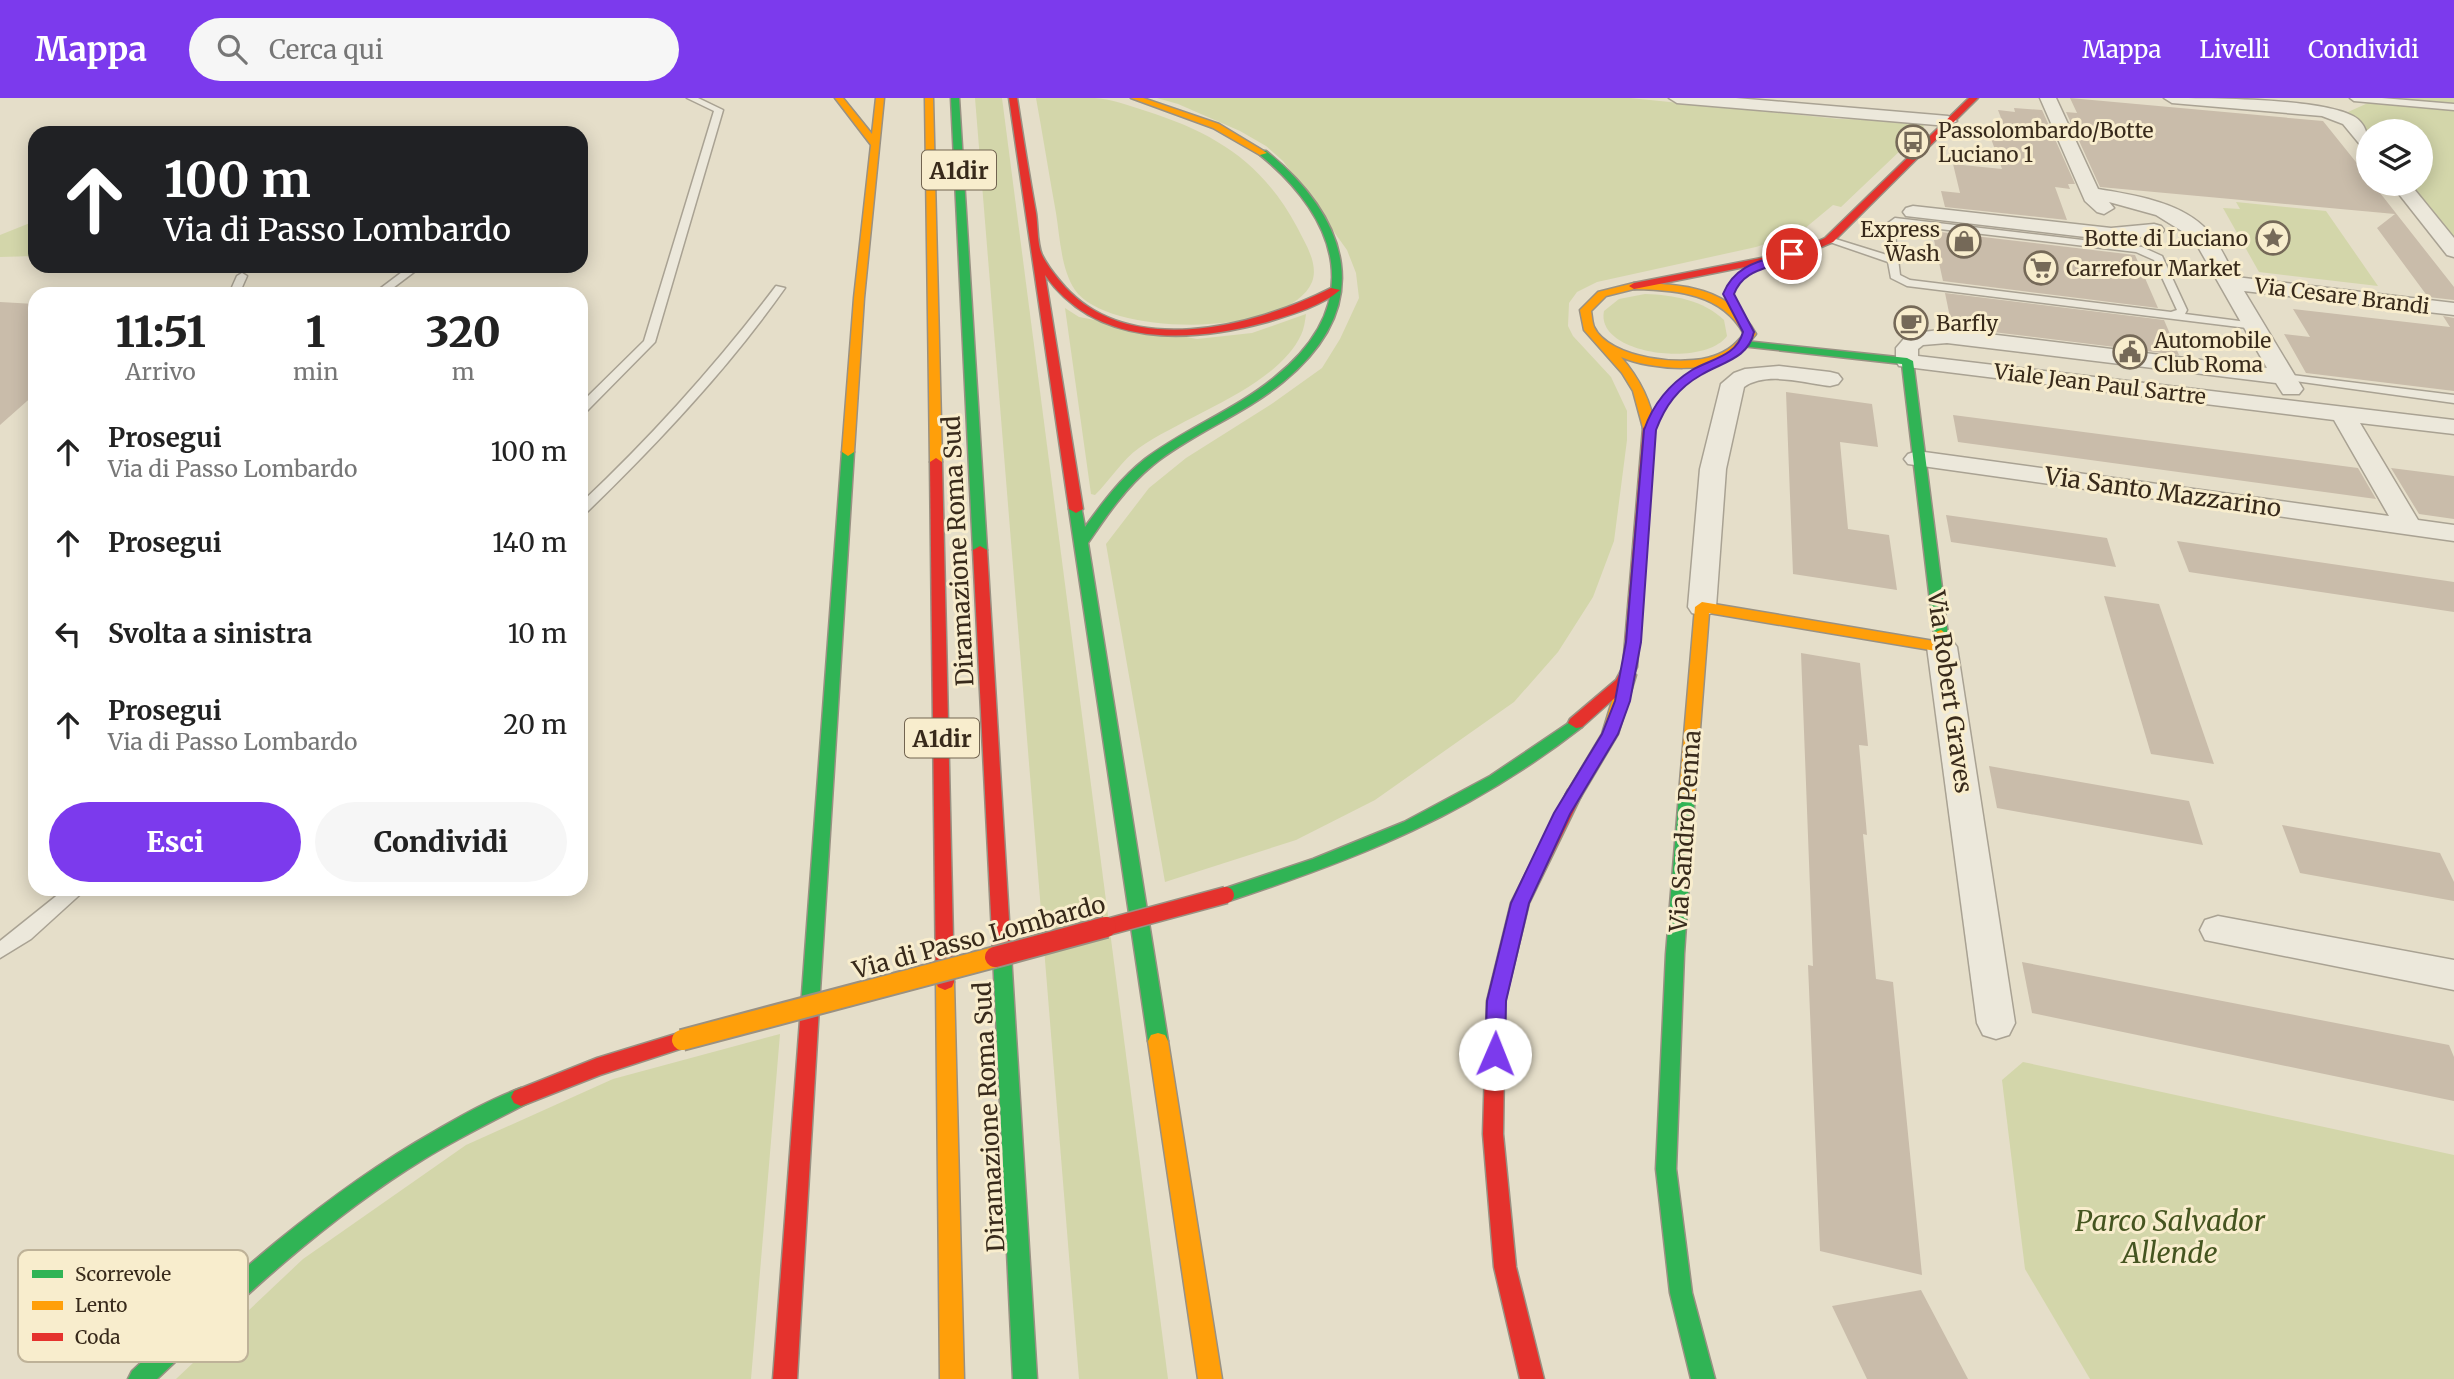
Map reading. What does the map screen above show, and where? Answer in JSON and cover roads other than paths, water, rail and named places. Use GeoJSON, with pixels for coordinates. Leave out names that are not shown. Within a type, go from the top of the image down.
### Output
{"type":"FeatureCollection","features":[{"type":"Feature","properties":{"kind":"main road"},"geometry":{"type":"LineString","coordinates":[[839,98],[874,143]]}},
{"type":"Feature","properties":{"kind":"main road"},"geometry":{"type":"LineString","coordinates":[[785,1379],[858,312],[880,98]]}},
{"type":"Feature","properties":{"kind":"main road","name":"Diramazione Roma Sud"},"geometry":{"type":"LineString","coordinates":[[929,98],[952,1379]]}},
{"type":"Feature","properties":{"kind":"main road","name":"Diramazione Roma Sud"},"geometry":{"type":"LineString","coordinates":[[955,98],[1025,1379]]}},
{"type":"Feature","properties":{"kind":"main road"},"geometry":{"type":"LineString","coordinates":[[1013,98],[1210,1379]]}},
{"type":"Feature","properties":{"kind":"main road"},"geometry":{"type":"LineString","coordinates":[[1081,543],[1115,495],[1147,464],[1181,440],[1255,398],[1288,372],[1319,334],[1329,312],[1340,268],[1331,238],[1317,211],[1291,177],[1263,153],[1222,128],[1135,98]]}},
{"type":"Feature","properties":{"kind":"main road"},"geometry":{"type":"LineString","coordinates":[[1532,1379],[1505,1267],[1493,1135],[1496,1001],[1520,903],[1562,813],[1610,734],[1622,701],[1634,642],[1650,430],[1648,407],[1642,390],[1622,362],[1588,329],[1585,310],[1602,294],[1792,254],[1812,249],[1829,240],[1974,98]]}},
{"type":"Feature","properties":{"kind":"main road"},"geometry":{"type":"LineString","coordinates":[[1036,248],[1055,283],[1079,306],[1099,317],[1154,329],[1209,330],[1262,321],[1313,304],[1335,290]]}},
{"type":"Feature","properties":{"kind":"main road"},"geometry":{"type":"LineString","coordinates":[[1688,379],[1715,362],[1734,355],[1745,344],[1748,332],[1729,294],[1732,284],[1750,268],[1792,254]]}},
{"type":"Feature","properties":{"kind":"main road"},"geometry":{"type":"LineString","coordinates":[[1634,286],[1686,290],[1710,297],[1737,313]]}},
{"type":"Feature","properties":{"kind":"main road"},"geometry":{"type":"LineString","coordinates":[[1601,342],[1635,358],[1663,364],[1715,362]]}},
{"type":"Feature","properties":{"kind":"main road","name":"Viale Jean Paul Sartre"},"geometry":{"type":"LineString","coordinates":[[1745,344],[1907,361]]}},
{"type":"Feature","properties":{"kind":"main road","name":"Via Robert Graves"},"geometry":{"type":"LineString","coordinates":[[1907,361],[1942,646]]}},
{"type":"Feature","properties":{"kind":"main road"},"geometry":{"type":"LineString","coordinates":[[1650,430],[1663,402]]}},
{"type":"Feature","properties":{"kind":"main road"},"geometry":{"type":"LineString","coordinates":[[1702,607],[1942,646]]}},
{"type":"Feature","properties":{"kind":"main road","name":"Via Sandro Penna"},"geometry":{"type":"LineString","coordinates":[[1702,607],[1675,954],[1666,1169],[1681,1293],[1703,1379]]}},
{"type":"Feature","properties":{"kind":"main road","name":"Via di Passo Lombardo"},"geometry":{"type":"LineString","coordinates":[[248,1281],[292,1243],[371,1183],[448,1134],[541,1087],[611,1060],[682,1040],[1226,895],[1382,840],[1458,804],[1502,779],[1579,720],[1628,675]]}},
{"type":"Feature","properties":{"kind":"main road","name":"Via di Passo Lombardo"},"geometry":{"type":"LineString","coordinates":[[140,1379],[158,1362]]}},
{"type":"Feature","properties":{"kind":"street"},"geometry":{"type":"LineString","coordinates":[[1677,98],[1794,102],[1948,121]]}},
{"type":"Feature","properties":{"kind":"street"},"geometry":{"type":"LineString","coordinates":[[2048,98],[2090,193],[2099,205],[2154,230],[2207,243]]}},
{"type":"Feature","properties":{"kind":"street"},"geometry":{"type":"LineString","coordinates":[[2183,102],[2333,113],[2349,120],[2356,128]]}},
{"type":"Feature","properties":{"kind":"street"},"geometry":{"type":"LineString","coordinates":[[2090,193],[2152,207],[2190,225],[2207,243],[2302,408]]}},
{"type":"Feature","properties":{"kind":"street"},"geometry":{"type":"LineString","coordinates":[[2410,196],[2454,251]]}},
{"type":"Feature","properties":{"kind":"street"},"geometry":{"type":"LineString","coordinates":[[1913,212],[2111,234],[2137,234],[2154,230]]}},
{"type":"Feature","properties":{"kind":"street","name":"Via Cesare Brandi"},"geometry":{"type":"LineString","coordinates":[[2230,283],[2454,309]]}},
{"type":"Feature","properties":{"kind":"street"},"geometry":{"type":"LineString","coordinates":[[1907,361],[1908,348],[1916,338],[1947,336],[2284,377]]}},
{"type":"Feature","properties":{"kind":"street","name":"Viale Jean Paul Sartre"},"geometry":{"type":"LineString","coordinates":[[1907,361],[2454,427]]}},
{"type":"Feature","properties":{"kind":"street","name":"Via Sandro Penna"},"geometry":{"type":"LineString","coordinates":[[1702,607],[1713,469],[1733,384],[1744,375],[1759,373],[1830,379]]}},
{"type":"Feature","properties":{"kind":"street"},"geometry":{"type":"LineString","coordinates":[[2342,413],[2408,526]]}},
{"type":"Feature","properties":{"kind":"street","name":"Via Santo Mazzarino"},"geometry":{"type":"LineString","coordinates":[[1917,458],[2454,533]]}},
{"type":"Feature","properties":{"kind":"street","name":"Via Robert Graves"},"geometry":{"type":"LineString","coordinates":[[1942,646],[1996,1023]]}},
{"type":"Feature","properties":{"kind":"street"},"geometry":{"type":"LineString","coordinates":[[2218,930],[2454,975]]}},
{"type":"Feature","properties":{"kind":"lane"},"geometry":{"type":"LineString","coordinates":[[588,403],[649,342],[719,110],[691,98]]}},
{"type":"Feature","properties":{"kind":"lane"},"geometry":{"type":"LineString","coordinates":[[2354,98],[2454,107]]}},
{"type":"Feature","properties":{"kind":"lane"},"geometry":{"type":"LineString","coordinates":[[2171,315],[2178,315],[2182,310],[2160,261],[2153,254],[2129,246],[1903,220],[1895,221],[1889,226],[1895,276],[1916,285],[2255,326]]}},
{"type":"Feature","properties":{"kind":"lane"},"geometry":{"type":"LineString","coordinates":[[1829,240],[1893,260]]}},
{"type":"Feature","properties":{"kind":"lane"},"geometry":{"type":"LineString","coordinates":[[387,287],[407,273]]}},
{"type":"Feature","properties":{"kind":"lane"},"geometry":{"type":"LineString","coordinates":[[237,287],[242,276]]}},
{"type":"Feature","properties":{"kind":"lane"},"geometry":{"type":"LineString","coordinates":[[588,503],[681,408],[749,331],[780,288]]}},
{"type":"Feature","properties":{"kind":"lane"},"geometry":{"type":"LineString","coordinates":[[2284,377],[2454,399]]}},
{"type":"Feature","properties":{"kind":"lane"},"geometry":{"type":"LineString","coordinates":[[0,951],[25,934],[69,896]]}},
{"type":"Feature","properties":{"kind":"place","name":"Passolombardo/Botte Luciano 1"},"geometry":{"type":"Point","coordinates":[1913,142]}},
{"type":"Feature","properties":{"kind":"place","name":"Botte di Luciano"},"geometry":{"type":"Point","coordinates":[2273,238]}},
{"type":"Feature","properties":{"kind":"place","name":"Express Wash"},"geometry":{"type":"Point","coordinates":[1964,241]}},
{"type":"Feature","properties":{"kind":"place","name":"Carrefour Market"},"geometry":{"type":"Point","coordinates":[2041,268]}},
{"type":"Feature","properties":{"kind":"place","name":"Barfly"},"geometry":{"type":"Point","coordinates":[1911,323]}},
{"type":"Feature","properties":{"kind":"place","name":"Automobile Club Roma"},"geometry":{"type":"Point","coordinates":[2130,352]}},
{"type":"Feature","properties":{"kind":"park label","name":"Parco Salvador Allende"},"geometry":{"type":"Point","coordinates":[2170,1237]}}]}
